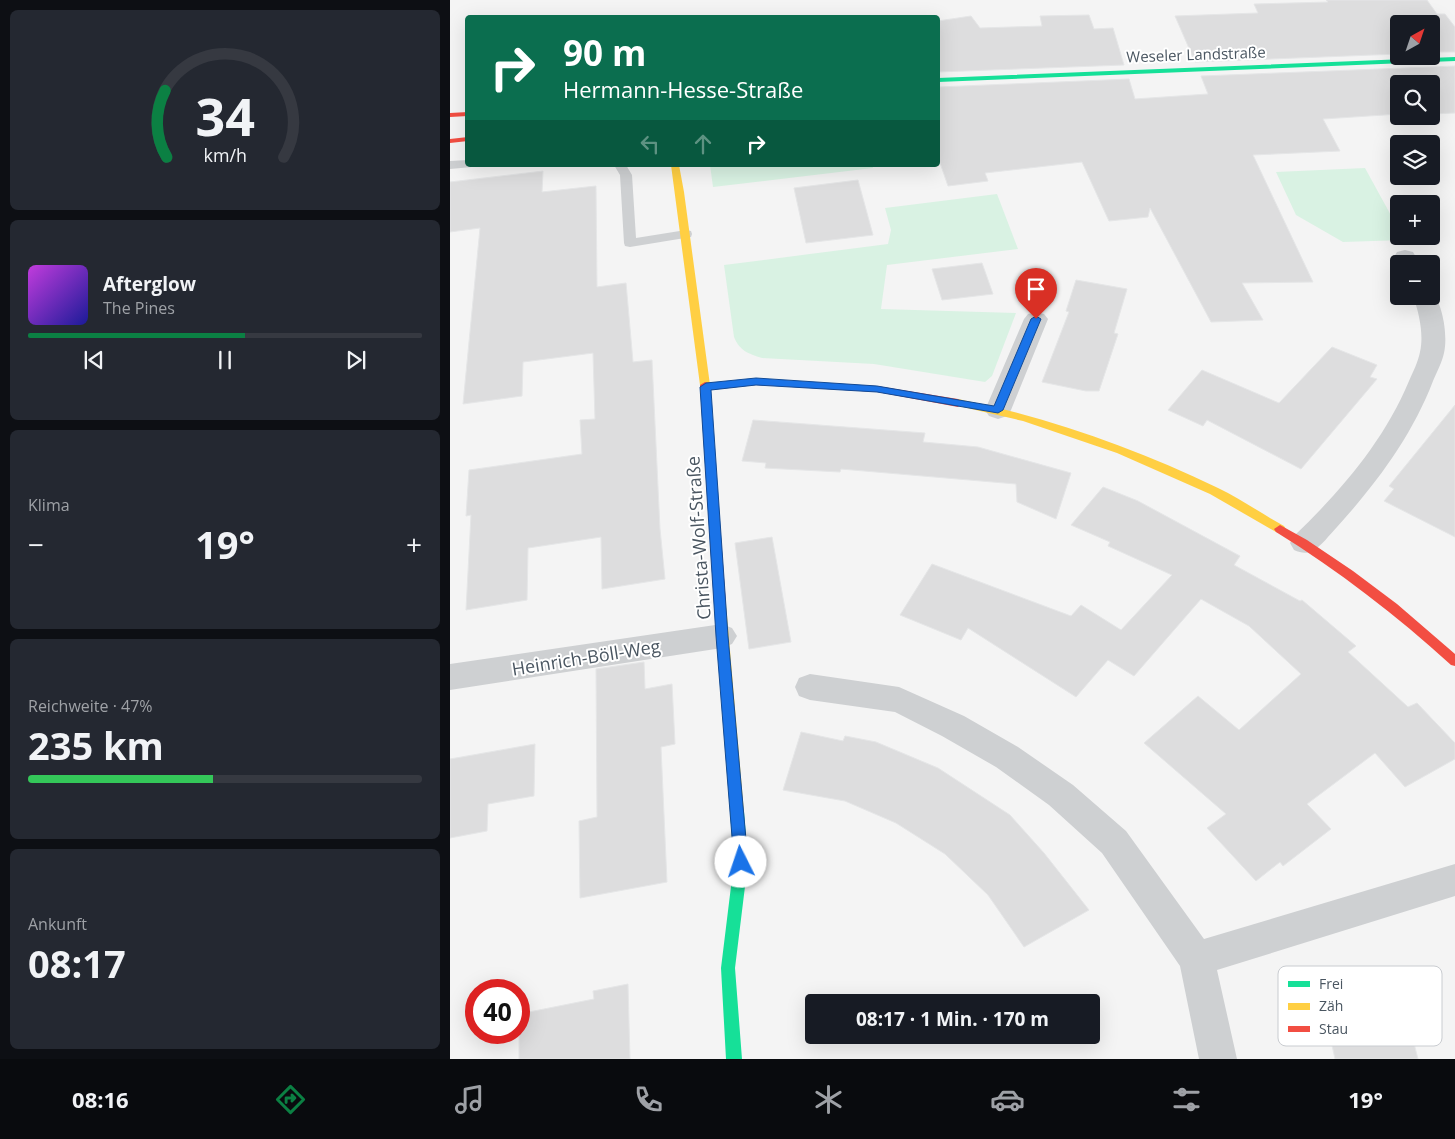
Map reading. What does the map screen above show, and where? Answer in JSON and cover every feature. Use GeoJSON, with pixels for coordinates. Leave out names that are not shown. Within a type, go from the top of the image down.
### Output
{"type":"FeatureCollection","features":[{"type":"Feature","properties":{"kind":"street","name":"Weseler Landstraße"},"geometry":{"type":"LineString","coordinates":[[940,80],[1455,59]]}},
{"type":"Feature","properties":{"kind":"street"},"geometry":{"type":"LineString","coordinates":[[450,115],[465,114]]}},
{"type":"Feature","properties":{"kind":"street"},"geometry":{"type":"LineString","coordinates":[[450,141],[465,139]]}},
{"type":"Feature","properties":{"kind":"street","name":"Christa-Wolf-Straße"},"geometry":{"type":"LineString","coordinates":[[675,167],[686,234],[696,329],[706,387],[722,636],[741,862],[728,968],[734,1059]]}},
{"type":"Feature","properties":{"kind":"street"},"geometry":{"type":"LineString","coordinates":[[1304,543],[1332,516],[1379,457],[1416,396],[1432,352],[1428,305]]}},
{"type":"Feature","properties":{"kind":"street"},"geometry":{"type":"LineString","coordinates":[[998,410],[1036,319]]}},
{"type":"Feature","properties":{"kind":"street"},"geometry":{"type":"LineString","coordinates":[[706,387],[756,382],[877,389],[998,410],[1098,442],[1215,492],[1304,543],[1403,614],[1455,661]]}},
{"type":"Feature","properties":{"kind":"street","name":"Heinrich-Böll-Weg"},"geometry":{"type":"LineString","coordinates":[[450,678],[722,636]]}},
{"type":"Feature","properties":{"kind":"street"},"geometry":{"type":"LineString","coordinates":[[810,687],[899,700],[954,726],[1007,757],[1062,795],[1114,842],[1196,959],[1218,1059]]}},
{"type":"Feature","properties":{"kind":"street"},"geometry":{"type":"LineString","coordinates":[[1196,959],[1455,880]]}},
{"type":"Feature","properties":{"kind":"lane"},"geometry":{"type":"LineString","coordinates":[[450,166],[465,164]]}},
{"type":"Feature","properties":{"kind":"lane"},"geometry":{"type":"LineString","coordinates":[[621,167],[626,175],[630,243],[686,234]]}},
{"type":"Feature","properties":{"kind":"green space"},"geometry":{"type":"Polygon","coordinates":[[[710,167],[873,168],[713,187],[710,167]]]}},
{"type":"Feature","properties":{"kind":"green space"},"geometry":{"type":"Polygon","coordinates":[[[1365,168],[1390,214],[1390,240],[1343,242],[1296,215],[1276,172],[1365,168]]]}},
{"type":"Feature","properties":{"kind":"green space"},"geometry":{"type":"Polygon","coordinates":[[[997,194],[1018,249],[887,265],[881,309],[1016,313],[992,376],[985,382],[874,364],[762,358],[745,351],[736,341],[724,265],[888,244],[891,230],[885,208],[997,194]]]}},
{"type":"Feature","properties":{"kind":"building"},"geometry":{"type":"Polygon","coordinates":[[[1326,0],[1427,0],[1437,14],[1445,14],[1455,27],[1455,52],[1440,52],[1440,15],[1390,15],[1390,54],[1195,62],[1175,16],[1258,13],[1254,4],[1328,2],[1326,0]]]}},
{"type":"Feature","properties":{"kind":"building"},"geometry":{"type":"Polygon","coordinates":[[[1089,15],[1094,29],[1113,28],[1124,65],[940,72],[940,21],[971,16],[980,28],[1042,26],[1040,16],[1089,15]]]}},
{"type":"Feature","properties":{"kind":"building"},"geometry":{"type":"Polygon","coordinates":[[[1455,66],[1455,113],[1440,114],[1440,75],[1390,75],[1390,115],[1323,119],[1340,151],[1253,155],[1313,282],[1242,283],[1263,320],[1211,322],[1150,208],[1148,217],[1109,221],[1082,162],[985,173],[988,181],[948,186],[940,163],[940,87],[1129,79],[1135,99],[1208,94],[1201,76],[1455,66]]]}},
{"type":"Feature","properties":{"kind":"building"},"geometry":{"type":"Polygon","coordinates":[[[543,171],[542,192],[596,186],[597,287],[626,283],[633,362],[652,360],[660,529],[665,579],[602,589],[601,537],[528,548],[527,600],[466,610],[471,515],[466,516],[469,470],[582,454],[580,420],[595,419],[593,353],[523,362],[522,396],[463,404],[480,228],[450,232],[450,182],[543,171]]]}},
{"type":"Feature","properties":{"kind":"building"},"geometry":{"type":"Polygon","coordinates":[[[858,180],[873,235],[806,243],[794,188],[858,180]]]}},
{"type":"Feature","properties":{"kind":"building"},"geometry":{"type":"Polygon","coordinates":[[[982,263],[993,294],[942,300],[932,269],[982,263]]]}},
{"type":"Feature","properties":{"kind":"building"},"geometry":{"type":"Polygon","coordinates":[[[1076,280],[1127,289],[1114,333],[1118,334],[1099,391],[1086,391],[1042,382],[1069,312],[1066,311],[1076,280]]]}},
{"type":"Feature","properties":{"kind":"building"},"geometry":{"type":"Polygon","coordinates":[[[1332,347],[1377,365],[1370,377],[1377,379],[1301,469],[1207,420],[1203,426],[1168,410],[1202,370],[1279,403],[1332,347]]]}},
{"type":"Feature","properties":{"kind":"building"},"geometry":{"type":"Polygon","coordinates":[[[1455,405],[1455,537],[1384,501],[1394,489],[1389,486],[1455,405]]]}},
{"type":"Feature","properties":{"kind":"building"},"geometry":{"type":"Polygon","coordinates":[[[753,420],[925,433],[923,442],[978,447],[1071,473],[1056,519],[1017,502],[1016,484],[841,469],[840,472],[765,468],[766,463],[742,461],[753,420]]]}},
{"type":"Feature","properties":{"kind":"building"},"geometry":{"type":"Polygon","coordinates":[[[1103,487],[1138,501],[1240,556],[1234,565],[1300,601],[1302,600],[1356,646],[1348,652],[1408,707],[1417,703],[1455,743],[1455,759],[1405,787],[1375,753],[1307,804],[1331,829],[1283,866],[1280,862],[1256,881],[1207,828],[1226,814],[1144,743],[1198,696],[1239,730],[1301,674],[1249,626],[1201,599],[1134,676],[1108,660],[1076,697],[968,628],[961,640],[900,615],[932,564],[1071,616],[1081,605],[1121,630],[1172,575],[1108,546],[1110,542],[1071,525],[1103,487]]]}},
{"type":"Feature","properties":{"kind":"building"},"geometry":{"type":"Polygon","coordinates":[[[772,537],[791,642],[749,649],[735,543],[772,537]]]}},
{"type":"Feature","properties":{"kind":"building"},"geometry":{"type":"Polygon","coordinates":[[[644,662],[645,689],[672,684],[675,744],[661,747],[667,882],[580,898],[579,821],[597,817],[596,669],[644,662]]]}},
{"type":"Feature","properties":{"kind":"building"},"geometry":{"type":"Polygon","coordinates":[[[801,732],[843,741],[845,736],[876,742],[938,768],[1010,815],[1044,853],[1089,910],[1024,947],[988,895],[945,854],[896,823],[845,801],[783,790],[801,732]]]}},
{"type":"Feature","properties":{"kind":"building"},"geometry":{"type":"Polygon","coordinates":[[[535,744],[534,796],[488,804],[487,831],[450,838],[450,759],[535,744]]]}},
{"type":"Feature","properties":{"kind":"building"},"geometry":{"type":"Polygon","coordinates":[[[628,984],[630,1059],[519,1059],[519,1044],[530,1044],[530,1012],[594,999],[593,991],[628,984]]]}},
{"type":"Feature","properties":{"kind":"building"},"geometry":{"type":"Polygon","coordinates":[[[1332,1046],[1415,1046],[1418,1059],[1335,1059],[1332,1046]]]}},
{"type":"Feature","properties":{"kind":"traffic: fast"},"geometry":{"type":"LineString","coordinates":[[940,80],[1455,59]]}},
{"type":"Feature","properties":{"kind":"traffic: fast"},"geometry":{"type":"LineString","coordinates":[[734,1059],[728,968],[741,862],[737,812]]}},
{"type":"Feature","properties":{"kind":"traffic: slow"},"geometry":{"type":"LineString","coordinates":[[675,167],[705,385]]}},
{"type":"Feature","properties":{"kind":"traffic: slow"},"geometry":{"type":"LineString","coordinates":[[958,403],[1057,427],[1121,450],[1214,491],[1280,529]]}},
{"type":"Feature","properties":{"kind":"traffic: slow"},"geometry":{"type":"LineString","coordinates":[[720,604],[737,812]]}},
{"type":"Feature","properties":{"kind":"traffic: jam"},"geometry":{"type":"LineString","coordinates":[[450,115],[465,114]]}},
{"type":"Feature","properties":{"kind":"traffic: jam"},"geometry":{"type":"LineString","coordinates":[[450,141],[465,139]]}},
{"type":"Feature","properties":{"kind":"traffic: jam"},"geometry":{"type":"LineString","coordinates":[[705,387],[756,382],[877,389],[958,403]]}},
{"type":"Feature","properties":{"kind":"traffic: jam"},"geometry":{"type":"LineString","coordinates":[[705,385],[720,604]]}},
{"type":"Feature","properties":{"kind":"traffic: jam"},"geometry":{"type":"LineString","coordinates":[[1280,529],[1349,574],[1414,625],[1455,661]]}},
{"type":"Feature","properties":{"kind":"route"},"geometry":{"type":"LineString","coordinates":[[741,862],[722,636],[706,387],[756,382],[877,389],[998,410],[1036,319]]}}]}
